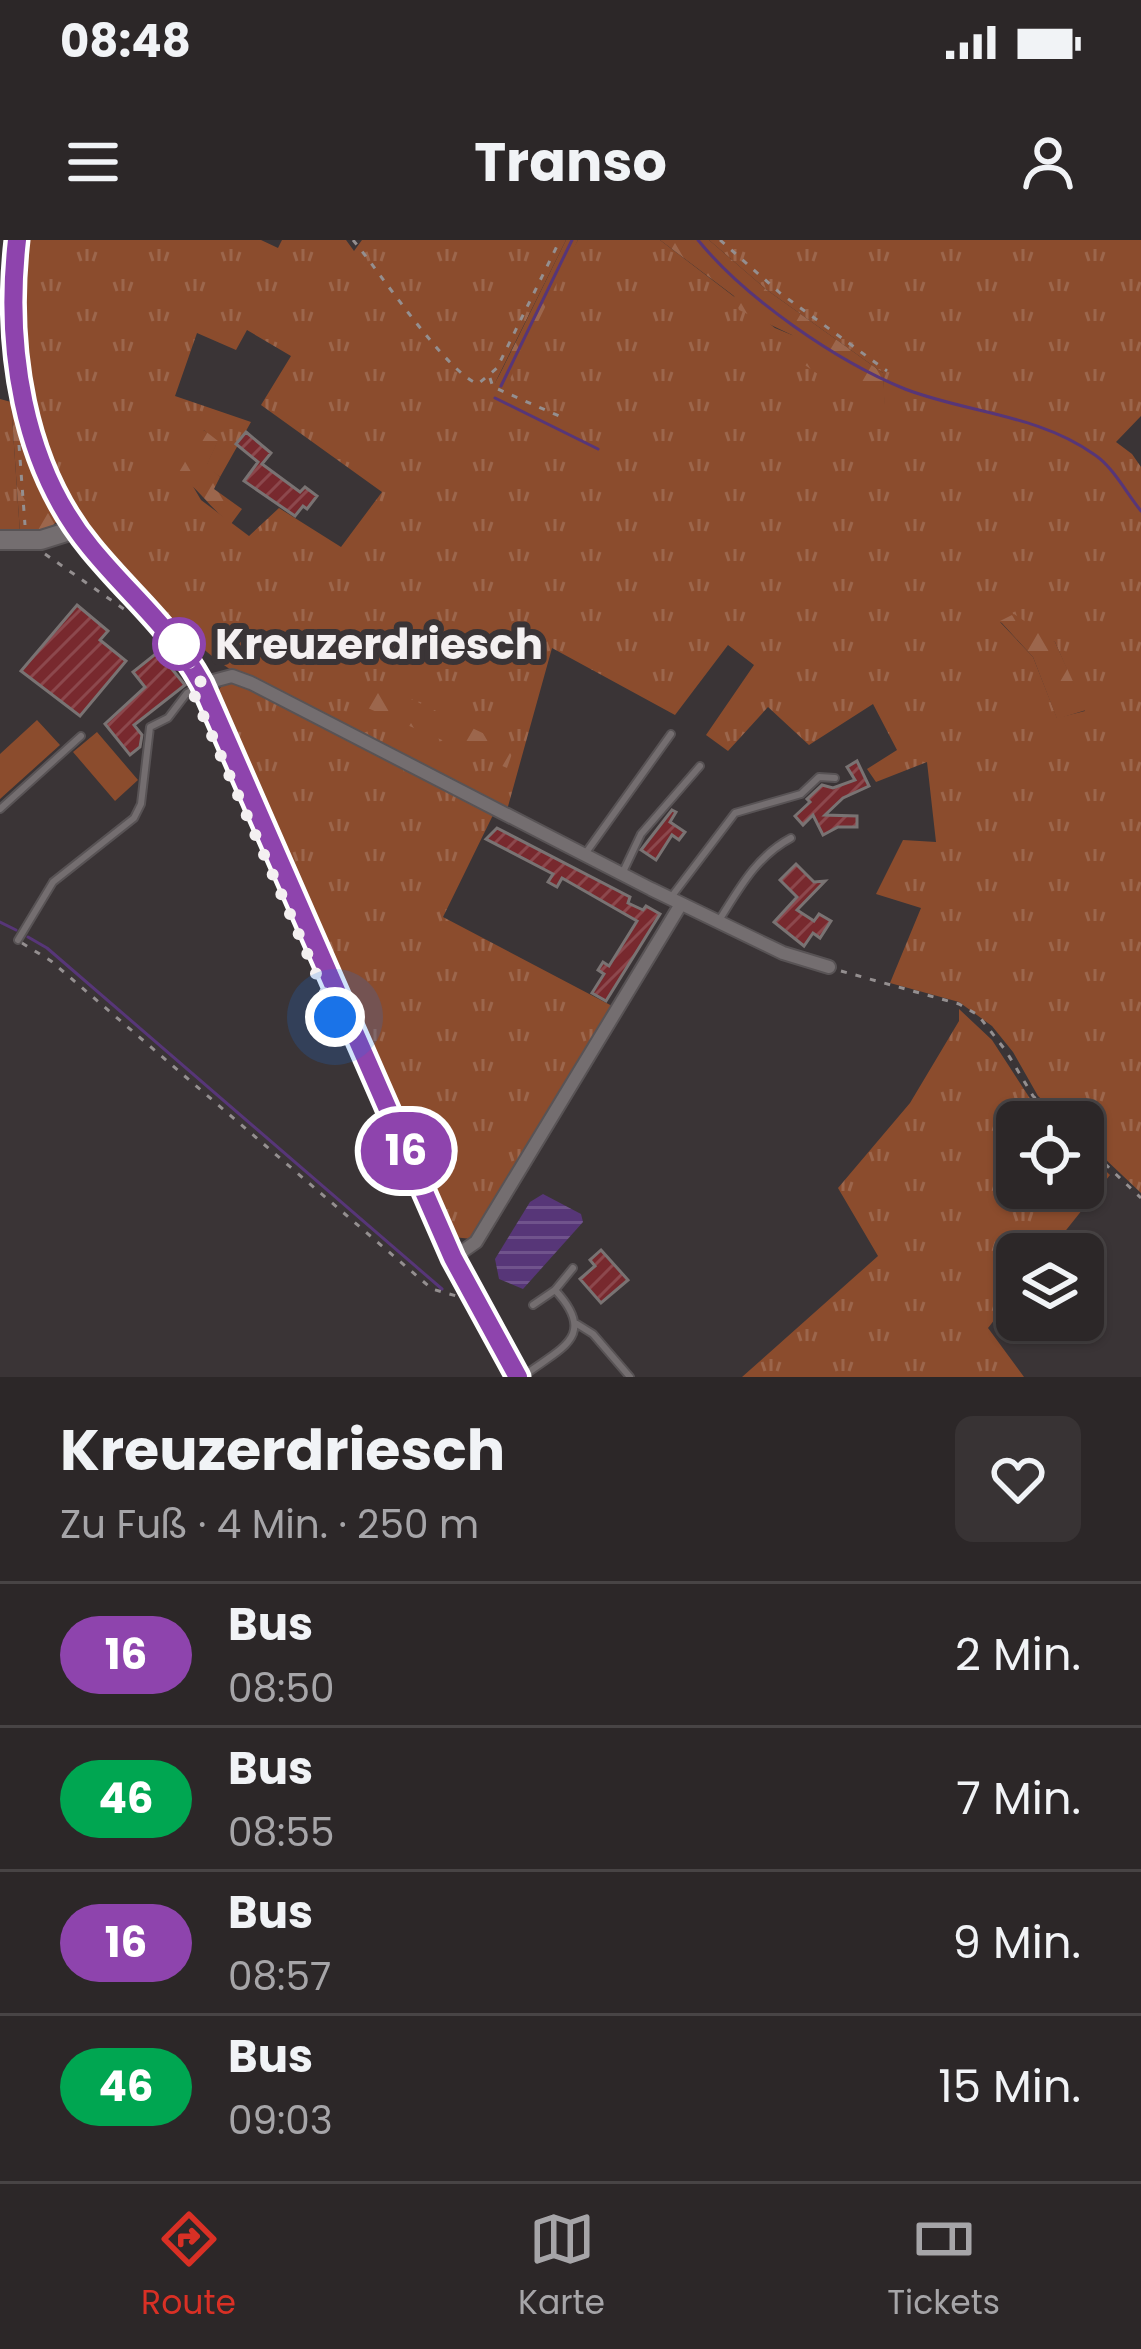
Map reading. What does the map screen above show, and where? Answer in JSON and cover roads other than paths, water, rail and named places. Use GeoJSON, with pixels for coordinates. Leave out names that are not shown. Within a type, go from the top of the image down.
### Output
{"type":"FeatureCollection","features":[{"type":"Feature","properties":{"kind":"main road"},"geometry":{"type":"LineString","coordinates":[[17,240],[16,343],[29,426],[46,474],[76,530],[167,628],[202,684],[453,1258],[520,1377]]}},
{"type":"Feature","properties":{"kind":"main road"},"geometry":{"type":"LineString","coordinates":[[0,540],[26,541],[76,530]]}},
{"type":"Feature","properties":{"kind":"street"},"geometry":{"type":"LineString","coordinates":[[202,684],[232,676],[251,683],[676,902],[783,952],[829,967]]}},
{"type":"Feature","properties":{"kind":"street"},"geometry":{"type":"LineString","coordinates":[[453,1258],[476,1242],[676,902]]}},
{"type":"Feature","properties":{"kind":"lane"},"geometry":{"type":"LineString","coordinates":[[18,940],[53,882],[134,818],[141,804],[150,727],[167,718],[187,692],[202,684]]}},
{"type":"Feature","properties":{"kind":"lane"},"geometry":{"type":"LineString","coordinates":[[585,854],[671,734]]}},
{"type":"Feature","properties":{"kind":"lane"},"geometry":{"type":"LineString","coordinates":[[0,809],[81,736]]}},
{"type":"Feature","properties":{"kind":"lane"},"geometry":{"type":"LineString","coordinates":[[622,874],[641,834],[700,766]]}},
{"type":"Feature","properties":{"kind":"lane"},"geometry":{"type":"LineString","coordinates":[[676,902],[735,813],[801,794],[819,777],[835,778]]}},
{"type":"Feature","properties":{"kind":"lane"},"geometry":{"type":"LineString","coordinates":[[718,922],[758,862],[771,848],[791,838]]}},
{"type":"Feature","properties":{"kind":"lane"},"geometry":{"type":"LineString","coordinates":[[533,1305],[573,1268]]}},
{"type":"Feature","properties":{"kind":"lane"},"geometry":{"type":"LineString","coordinates":[[555,1289],[577,1324],[593,1334],[629,1377]]}},
{"type":"Feature","properties":{"kind":"lane"},"geometry":{"type":"LineString","coordinates":[[520,1377],[570,1342],[577,1324]]}},
{"type":"Feature","properties":{"kind":"waterway"},"geometry":{"type":"LineString","coordinates":[[501,386],[572,240]]}},
{"type":"Feature","properties":{"kind":"waterway"},"geometry":{"type":"LineString","coordinates":[[698,240],[740,284],[822,345],[905,389],[1026,422],[1073,441],[1108,466],[1141,511]]}},
{"type":"Feature","properties":{"kind":"waterway"},"geometry":{"type":"LineString","coordinates":[[495,398],[598,449]]}},
{"type":"Feature","properties":{"kind":"waterway"},"geometry":{"type":"LineString","coordinates":[[0,922],[16,930]]}},
{"type":"Feature","properties":{"kind":"waterway"},"geometry":{"type":"LineString","coordinates":[[28,937],[47,948],[442,1289]]}},
{"type":"Feature","properties":{"kind":"place","name":"Kreuzerdriesch"},"geometry":{"type":"Point","coordinates":[179,644]}}]}
